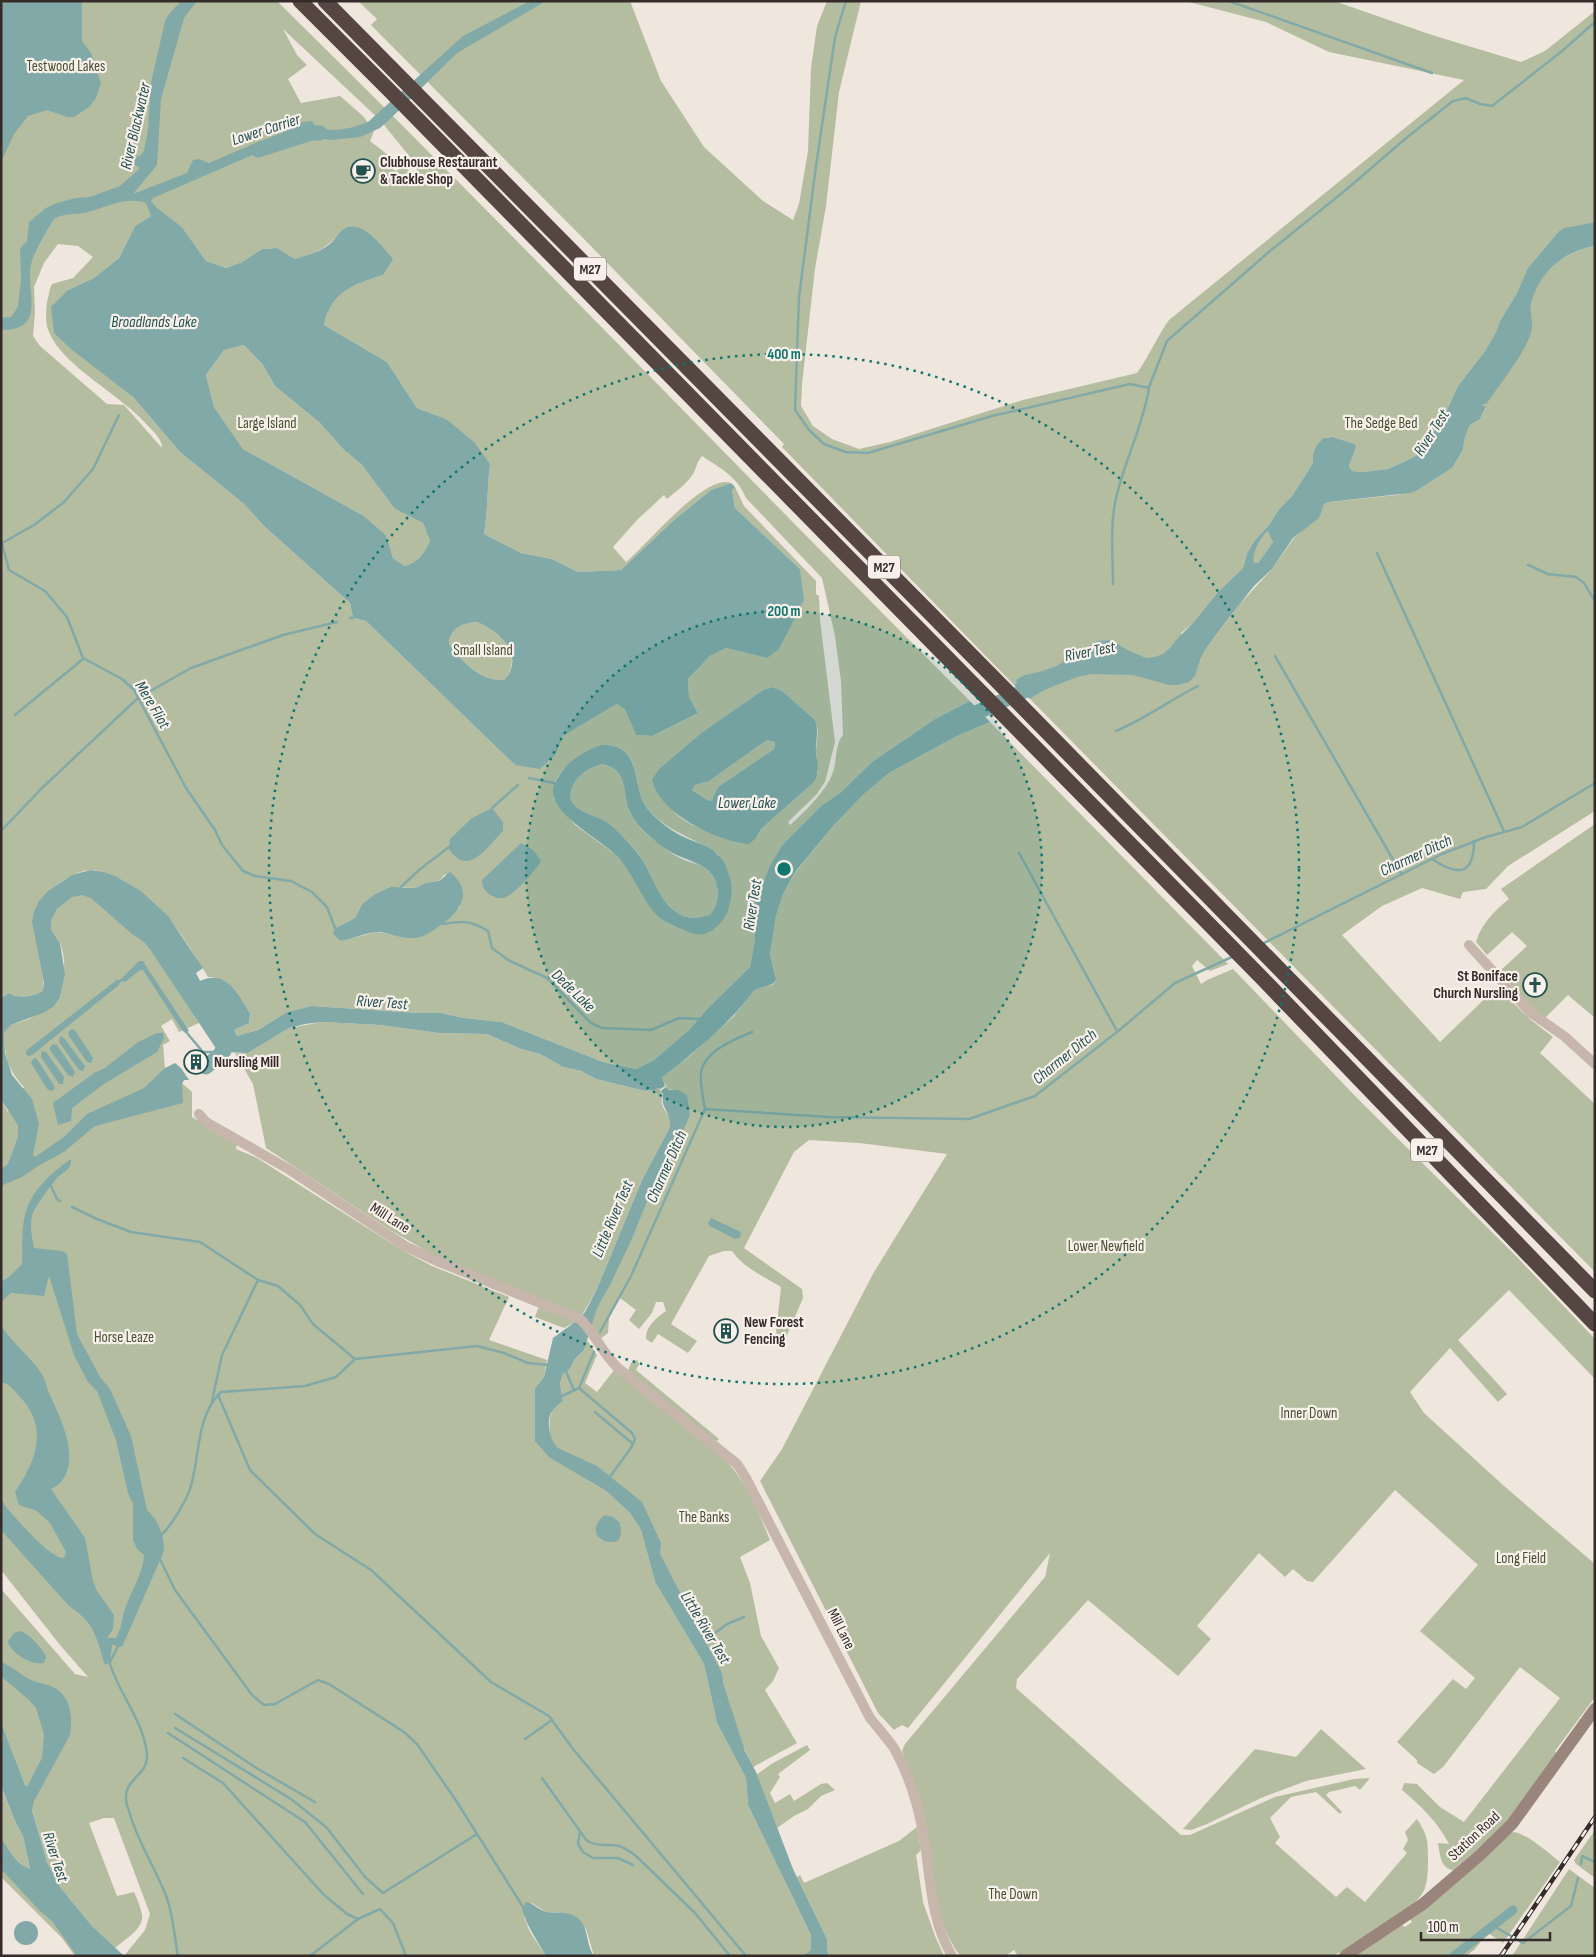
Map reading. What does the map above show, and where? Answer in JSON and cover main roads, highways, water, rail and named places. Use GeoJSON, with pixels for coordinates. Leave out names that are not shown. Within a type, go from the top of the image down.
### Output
{"type":"FeatureCollection","features":[{"type":"Feature","properties":{"kind":"highway","name":"M27"},"geometry":{"type":"LineString","coordinates":[[300,1],[1260,976],[1595,1324]]}},
{"type":"Feature","properties":{"kind":"highway","name":"M27"},"geometry":{"type":"LineString","coordinates":[[325,1],[1244,932],[1595,1291]]}},
{"type":"Feature","properties":{"kind":"water"},"geometry":{"type":"Polygon","coordinates":[[[5,1],[82,1],[82,41],[91,53],[101,83],[96,98],[89,107],[74,117],[67,117],[47,110],[28,116],[14,134],[1,162],[1,5],[5,1]]]}},
{"type":"Feature","properties":{"kind":"water","name":"Broadlands Lake"},"geometry":{"type":"Polygon","coordinates":[[[181,1],[197,1],[184,18],[161,99],[157,165],[133,194],[187,173],[193,160],[199,159],[209,163],[282,133],[303,122],[312,121],[317,128],[337,130],[368,122],[463,36],[530,1],[546,1],[457,53],[380,128],[360,137],[330,140],[316,137],[288,137],[269,148],[153,198],[151,201],[157,208],[182,227],[206,261],[226,268],[242,262],[262,249],[277,248],[295,259],[309,255],[327,246],[342,230],[351,227],[365,231],[372,236],[393,259],[383,275],[353,286],[338,297],[327,314],[324,325],[387,362],[417,408],[446,419],[474,442],[490,464],[484,534],[521,553],[552,559],[578,572],[621,570],[674,520],[711,490],[731,483],[735,487],[732,490],[735,508],[800,569],[804,600],[779,649],[767,658],[726,648],[710,656],[688,679],[689,697],[698,713],[652,736],[636,735],[625,709],[617,704],[563,736],[556,754],[540,769],[515,765],[366,621],[353,618],[350,603],[264,526],[244,504],[180,452],[133,397],[71,349],[54,333],[51,307],[68,290],[94,278],[119,258],[135,226],[151,216],[146,203],[124,201],[88,212],[67,214],[54,219],[32,261],[30,272],[32,306],[30,316],[25,323],[16,328],[1,330],[1,318],[11,317],[18,307],[21,279],[20,249],[27,241],[29,222],[46,208],[57,203],[76,198],[90,197],[120,186],[140,168],[132,163],[132,159],[141,155],[144,151],[148,130],[151,83],[165,21],[181,1]],[[244,345],[224,350],[206,375],[214,407],[243,449],[364,516],[386,535],[393,558],[405,566],[417,560],[423,554],[430,541],[423,523],[395,509],[361,464],[343,449],[320,423],[275,386],[263,365],[244,345]],[[477,622],[458,627],[452,634],[449,644],[466,664],[479,674],[504,680],[510,671],[511,653],[507,645],[494,631],[477,622]]]}},
{"type":"Feature","properties":{"kind":"water"},"geometry":{"type":"Polygon","coordinates":[[[1595,222],[1595,246],[1572,253],[1545,274],[1534,294],[1531,306],[1532,330],[1528,342],[1490,399],[1486,404],[1482,405],[1486,407],[1480,419],[1470,425],[1465,437],[1463,450],[1452,468],[1418,490],[1410,493],[1324,504],[1319,518],[1293,538],[1272,569],[1254,586],[1228,619],[1205,650],[1195,676],[1189,682],[1169,685],[1133,675],[1091,674],[1077,677],[1044,690],[1030,699],[1014,685],[1017,682],[1015,680],[1025,675],[1057,666],[1069,657],[1083,652],[1085,648],[1098,641],[1112,640],[1127,650],[1146,658],[1163,654],[1192,624],[1218,592],[1243,568],[1247,553],[1255,540],[1269,525],[1279,509],[1292,496],[1308,471],[1313,462],[1316,446],[1323,438],[1333,437],[1355,444],[1356,447],[1349,466],[1352,471],[1363,472],[1388,469],[1414,457],[1428,446],[1438,422],[1445,414],[1458,386],[1485,351],[1496,332],[1528,268],[1559,231],[1595,222]],[[1268,531],[1257,546],[1253,559],[1254,563],[1258,563],[1273,542],[1268,531]]]}},
{"type":"Feature","properties":{"kind":"water","name":"Lower Lake"},"geometry":{"type":"Polygon","coordinates":[[[772,687],[782,691],[814,719],[817,727],[816,754],[818,769],[812,784],[761,829],[756,838],[749,844],[721,838],[691,824],[666,804],[657,792],[652,779],[659,769],[701,733],[763,690],[772,687]],[[767,740],[709,781],[695,785],[692,790],[709,801],[712,800],[718,787],[774,749],[775,742],[767,740]]]}},
{"type":"Feature","properties":{"kind":"water"},"geometry":{"type":"Polygon","coordinates":[[[970,701],[990,722],[957,736],[889,773],[864,794],[834,825],[796,871],[783,894],[776,916],[770,955],[776,980],[771,985],[757,989],[710,1038],[662,1077],[665,1086],[660,1089],[645,1091],[596,1079],[581,1071],[563,1067],[540,1054],[521,1049],[487,1034],[439,1033],[380,1025],[322,1022],[289,1028],[248,1053],[225,1052],[216,1061],[211,1070],[207,1063],[214,1054],[215,1047],[145,943],[91,898],[82,895],[72,897],[57,909],[51,920],[51,930],[60,943],[65,974],[60,997],[54,1006],[45,1012],[11,1025],[4,1033],[5,1053],[12,1075],[32,1099],[39,1124],[33,1155],[35,1157],[64,1137],[87,1114],[144,1088],[165,1068],[175,1063],[189,1080],[184,1080],[182,1084],[183,1103],[95,1126],[64,1152],[22,1177],[3,1185],[1,1193],[1,1169],[8,1164],[18,1137],[18,1125],[1,1100],[1,998],[9,993],[17,996],[26,996],[43,990],[44,982],[32,922],[34,912],[39,901],[49,890],[72,875],[90,870],[115,876],[141,891],[168,916],[203,968],[196,973],[200,981],[217,978],[224,981],[236,991],[250,1013],[249,1023],[234,1030],[237,1036],[258,1030],[287,1012],[311,1006],[441,1013],[464,1018],[502,1022],[603,1062],[636,1069],[654,1060],[689,1030],[708,1008],[750,967],[755,939],[755,904],[770,866],[783,844],[821,806],[840,793],[872,762],[935,719],[970,701]]]}},
{"type":"Feature","properties":{"kind":"water"},"geometry":{"type":"Polygon","coordinates":[[[601,745],[614,746],[623,750],[629,757],[641,795],[651,813],[681,836],[710,848],[723,860],[731,880],[730,904],[721,922],[710,932],[705,934],[690,933],[660,918],[649,905],[629,871],[617,856],[568,818],[560,809],[553,790],[562,771],[583,753],[601,745]],[[602,764],[590,769],[579,777],[572,787],[571,801],[581,810],[603,820],[617,830],[641,858],[660,894],[676,912],[688,917],[709,915],[718,896],[718,889],[713,876],[702,866],[666,850],[641,828],[630,812],[621,777],[611,767],[602,764]]]}},
{"type":"Feature","properties":{"kind":"water"},"geometry":{"type":"Polygon","coordinates":[[[492,808],[503,822],[503,831],[477,857],[463,861],[456,857],[449,849],[450,839],[472,818],[492,808]]]}},
{"type":"Feature","properties":{"kind":"water"},"geometry":{"type":"Polygon","coordinates":[[[521,843],[533,850],[541,861],[514,892],[504,898],[496,898],[486,891],[482,880],[521,843]]]}},
{"type":"Feature","properties":{"kind":"water"},"geometry":{"type":"Polygon","coordinates":[[[450,872],[462,887],[462,902],[453,915],[427,934],[417,938],[409,938],[374,932],[341,941],[333,934],[335,928],[355,918],[362,904],[375,894],[391,887],[415,888],[425,883],[439,881],[450,872]]]}},
{"type":"Feature","properties":{"kind":"water"},"geometry":{"type":"Polygon","coordinates":[[[139,961],[143,961],[189,1031],[185,1033],[182,1030],[143,970],[140,970],[125,982],[122,978],[139,961]]]}},
{"type":"Feature","properties":{"kind":"water"},"geometry":{"type":"Polygon","coordinates":[[[118,979],[119,985],[32,1055],[28,1056],[26,1054],[27,1050],[118,979]]]}},
{"type":"Feature","properties":{"kind":"water"},"geometry":{"type":"Polygon","coordinates":[[[72,1029],[75,1030],[93,1058],[91,1063],[87,1062],[69,1036],[68,1032],[72,1029]]]}},
{"type":"Feature","properties":{"kind":"water"},"geometry":{"type":"Polygon","coordinates":[[[157,1033],[163,1033],[164,1038],[157,1052],[104,1084],[72,1108],[71,1121],[58,1125],[53,1103],[94,1073],[105,1068],[138,1042],[157,1033]]]}},
{"type":"Feature","properties":{"kind":"water"},"geometry":{"type":"Polygon","coordinates":[[[60,1036],[64,1038],[85,1066],[83,1071],[79,1070],[59,1042],[60,1036]]]}},
{"type":"Feature","properties":{"kind":"water"},"geometry":{"type":"Polygon","coordinates":[[[53,1044],[57,1045],[75,1072],[73,1077],[68,1075],[50,1050],[53,1044]]]}},
{"type":"Feature","properties":{"kind":"water"},"geometry":{"type":"Polygon","coordinates":[[[42,1051],[46,1052],[64,1077],[63,1084],[59,1084],[41,1057],[42,1051]]]}},
{"type":"Feature","properties":{"kind":"water"},"geometry":{"type":"Polygon","coordinates":[[[34,1058],[37,1059],[53,1084],[55,1088],[53,1091],[48,1090],[31,1063],[34,1058]]]}},
{"type":"Feature","properties":{"kind":"water"},"geometry":{"type":"Polygon","coordinates":[[[666,1087],[669,1090],[678,1090],[687,1095],[690,1115],[658,1175],[630,1243],[597,1308],[584,1350],[574,1360],[570,1369],[563,1374],[560,1383],[563,1401],[551,1413],[549,1422],[550,1432],[558,1448],[597,1466],[642,1502],[661,1543],[660,1554],[722,1673],[723,1683],[745,1751],[756,1772],[793,1869],[827,1939],[828,1956],[811,1956],[811,1935],[748,1805],[746,1778],[717,1723],[704,1664],[655,1582],[641,1530],[630,1513],[606,1491],[549,1457],[535,1441],[535,1388],[544,1377],[553,1338],[579,1319],[585,1312],[597,1289],[642,1180],[670,1127],[661,1091],[666,1087]]]}},
{"type":"Feature","properties":{"kind":"water"},"geometry":{"type":"Polygon","coordinates":[[[71,1159],[69,1168],[52,1184],[33,1213],[31,1226],[34,1248],[62,1251],[67,1254],[77,1334],[100,1377],[110,1389],[131,1436],[147,1510],[158,1524],[164,1545],[164,1551],[122,1647],[112,1645],[110,1662],[105,1665],[93,1631],[84,1618],[68,1605],[1,1530],[1,1499],[17,1520],[42,1545],[58,1557],[64,1558],[66,1552],[50,1523],[37,1511],[19,1505],[15,1492],[23,1480],[34,1455],[37,1431],[28,1407],[11,1387],[1,1382],[1,1325],[41,1372],[62,1422],[69,1448],[69,1460],[67,1472],[61,1482],[51,1489],[85,1538],[93,1581],[97,1591],[114,1615],[113,1629],[107,1638],[116,1638],[124,1612],[139,1577],[144,1555],[137,1549],[133,1540],[133,1504],[128,1493],[116,1440],[97,1391],[88,1382],[74,1355],[49,1276],[44,1296],[11,1293],[1,1302],[1,1282],[22,1264],[23,1225],[30,1201],[41,1185],[71,1159]]]}},
{"type":"Feature","properties":{"kind":"water"},"geometry":{"type":"Polygon","coordinates":[[[711,1218],[741,1232],[740,1238],[735,1239],[710,1226],[708,1223],[711,1218]]]}},
{"type":"Feature","properties":{"kind":"water"},"geometry":{"type":"Polygon","coordinates":[[[605,1515],[613,1517],[620,1523],[621,1535],[618,1541],[605,1541],[597,1535],[596,1525],[605,1515]]]}},
{"type":"Feature","properties":{"kind":"water"},"geometry":{"type":"Polygon","coordinates":[[[21,1631],[31,1638],[42,1650],[46,1657],[44,1663],[34,1663],[22,1658],[10,1646],[8,1641],[14,1633],[21,1631]]]}},
{"type":"Feature","properties":{"kind":"water"},"geometry":{"type":"Polygon","coordinates":[[[1,1662],[31,1680],[53,1687],[67,1701],[71,1714],[70,1735],[34,1801],[32,1810],[47,1862],[60,1887],[92,1926],[124,1956],[77,1956],[52,1921],[40,1911],[1,1869],[1,1838],[17,1860],[30,1869],[23,1836],[1,1786],[1,1722],[27,1787],[42,1758],[44,1735],[36,1708],[3,1678],[1,1675],[1,1662]]]}},
{"type":"Feature","properties":{"kind":"water"},"geometry":{"type":"Polygon","coordinates":[[[526,1902],[544,1911],[566,1913],[580,1920],[586,1931],[594,1956],[546,1956],[524,1916],[522,1909],[526,1902]]]}},
{"type":"Feature","properties":{"kind":"water"},"geometry":{"type":"Polygon","coordinates":[[[26,1921],[31,1922],[37,1928],[37,1938],[31,1944],[26,1945],[21,1944],[15,1938],[14,1933],[15,1928],[21,1922],[26,1921]]]}},
{"type":"Feature","properties":{"kind":"waterway"},"geometry":{"type":"LineString","coordinates":[[846,1],[835,37],[799,297],[795,410],[809,430],[824,444],[846,452],[868,453],[992,416],[1130,384],[1149,388],[1113,513],[1113,584]]}},
{"type":"Feature","properties":{"kind":"waterway"},"geometry":{"type":"LineString","coordinates":[[1229,1],[1432,73]]}},
{"type":"Feature","properties":{"kind":"waterway"},"geometry":{"type":"LineString","coordinates":[[1149,387],[1167,341],[1270,251],[1405,139],[1453,101],[1466,98],[1480,104],[1492,106],[1562,51],[1595,22]]}},
{"type":"Feature","properties":{"kind":"waterway","name":"Lower Carrier"},"geometry":{"type":"LineString","coordinates":[[258,150],[311,133],[320,133]]}},
{"type":"Feature","properties":{"kind":"waterway"},"geometry":{"type":"LineString","coordinates":[[4,542],[34,525],[64,502],[93,469],[119,415]]}},
{"type":"Feature","properties":{"kind":"waterway","name":"Mere Fliot"},"geometry":{"type":"LineString","coordinates":[[1,540],[9,570],[45,591],[67,617],[83,658],[122,679],[134,690],[186,788],[215,830],[222,845],[243,871],[255,876],[291,881],[312,892],[327,907],[335,928]]}},
{"type":"Feature","properties":{"kind":"waterway"},"geometry":{"type":"LineString","coordinates":[[1377,553],[1504,831]]}},
{"type":"Feature","properties":{"kind":"waterway","name":"Charmer Ditch"},"geometry":{"type":"LineString","coordinates":[[1528,565],[1548,574],[1576,577],[1584,583],[1595,601]]}},
{"type":"Feature","properties":{"kind":"waterway"},"geometry":{"type":"LineString","coordinates":[[1,831],[41,789],[138,698],[191,668],[283,635],[337,622]]}},
{"type":"Feature","properties":{"kind":"waterway"},"geometry":{"type":"LineString","coordinates":[[1275,656],[1402,875]]}},
{"type":"Feature","properties":{"kind":"waterway"},"geometry":{"type":"LineString","coordinates":[[15,715],[83,659]]}},
{"type":"Feature","properties":{"kind":"waterway","name":"River Test"},"geometry":{"type":"LineString","coordinates":[[960,720],[1040,684]]}},
{"type":"Feature","properties":{"kind":"waterway"},"geometry":{"type":"LineString","coordinates":[[1116,731],[1198,686]]}},
{"type":"Feature","properties":{"kind":"waterway"},"geometry":{"type":"LineString","coordinates":[[529,778],[554,783]]}},
{"type":"Feature","properties":{"kind":"waterway","name":"Charmer Ditch"},"geometry":{"type":"LineString","coordinates":[[1262,944],[1442,854],[1486,837],[1522,827],[1595,783]]}},
{"type":"Feature","properties":{"kind":"waterway"},"geometry":{"type":"LineString","coordinates":[[492,808],[518,785]]}},
{"type":"Feature","properties":{"kind":"waterway"},"geometry":{"type":"LineString","coordinates":[[1432,859],[1441,865],[1456,870],[1467,867],[1471,861],[1474,841]]}},
{"type":"Feature","properties":{"kind":"waterway"},"geometry":{"type":"LineString","coordinates":[[401,887],[419,870],[449,847]]}},
{"type":"Feature","properties":{"kind":"waterway"},"geometry":{"type":"LineString","coordinates":[[1019,853],[1117,1031]]}},
{"type":"Feature","properties":{"kind":"waterway","name":"Dede Lake"},"geometry":{"type":"LineString","coordinates":[[443,924],[466,922],[488,931],[492,948],[508,960],[547,978],[591,1023],[602,1028],[651,1030],[679,1018],[702,1019]]}},
{"type":"Feature","properties":{"kind":"waterway","name":"Charmer Ditch"},"geometry":{"type":"LineString","coordinates":[[600,1332],[631,1276],[705,1109],[830,1117],[969,1119],[1035,1096],[1117,1032],[1175,983],[1234,956]]}},
{"type":"Feature","properties":{"kind":"waterway"},"geometry":{"type":"LineString","coordinates":[[705,1109],[701,1082],[703,1065],[721,1047],[752,1032]]}},
{"type":"Feature","properties":{"kind":"waterway"},"geometry":{"type":"LineString","coordinates":[[187,1033],[203,1052],[215,1052]]}},
{"type":"Feature","properties":{"kind":"waterway"},"geometry":{"type":"LineString","coordinates":[[206,1067],[224,1051]]}},
{"type":"Feature","properties":{"kind":"waterway"},"geometry":{"type":"LineString","coordinates":[[51,1186],[57,1199],[60,1201]]}},
{"type":"Feature","properties":{"kind":"waterway"},"geometry":{"type":"LineString","coordinates":[[72,1207],[131,1232],[200,1242],[258,1280],[278,1286],[300,1305],[313,1324],[355,1359]]}},
{"type":"Feature","properties":{"kind":"waterway"},"geometry":{"type":"LineString","coordinates":[[212,1401],[222,1355],[258,1280]]}},
{"type":"Feature","properties":{"kind":"waterway"},"geometry":{"type":"LineString","coordinates":[[161,1535],[174,1520],[189,1491],[203,1424],[207,1412],[221,1392],[305,1386],[336,1377],[355,1359],[477,1346],[504,1353],[528,1363],[549,1365]]}},
{"type":"Feature","properties":{"kind":"waterway"},"geometry":{"type":"LineString","coordinates":[[560,1397],[579,1388],[594,1352]]}},
{"type":"Feature","properties":{"kind":"waterway"},"geometry":{"type":"LineString","coordinates":[[565,1369],[574,1390]]}},
{"type":"Feature","properties":{"kind":"waterway"},"geometry":{"type":"LineString","coordinates":[[579,1388],[632,1433],[635,1439],[631,1448],[609,1478]]}},
{"type":"Feature","properties":{"kind":"waterway"},"geometry":{"type":"LineString","coordinates":[[218,1395],[250,1470],[315,1534],[371,1570],[491,1682],[549,1716],[573,1749],[746,1956]]}},
{"type":"Feature","properties":{"kind":"waterway"},"geometry":{"type":"LineString","coordinates":[[595,1412],[633,1444]]}},
{"type":"Feature","properties":{"kind":"waterway"},"geometry":{"type":"LineString","coordinates":[[159,1557],[175,1590],[252,1695],[264,1705],[275,1704],[318,1680],[329,1684],[404,1732],[417,1744],[457,1802],[523,1907]]}},
{"type":"Feature","properties":{"kind":"waterway","name":"Little River Test"},"geometry":{"type":"LineString","coordinates":[[703,1642],[727,1624],[744,1617]]}},
{"type":"Feature","properties":{"kind":"waterway"},"geometry":{"type":"LineString","coordinates":[[110,1662],[119,1644]]}},
{"type":"Feature","properties":{"kind":"waterway"},"geometry":{"type":"LineString","coordinates":[[109,1661],[145,1743],[146,1763],[127,1789],[127,1805],[144,1850],[168,1900],[178,1956]]}},
{"type":"Feature","properties":{"kind":"waterway"},"geometry":{"type":"LineString","coordinates":[[175,1714],[258,1769],[315,1802]]}},
{"type":"Feature","properties":{"kind":"waterway"},"geometry":{"type":"LineString","coordinates":[[525,1739],[552,1720]]}},
{"type":"Feature","properties":{"kind":"waterway"},"geometry":{"type":"LineString","coordinates":[[175,1728],[291,1799],[327,1828],[365,1877],[383,1893],[477,1834]]}},
{"type":"Feature","properties":{"kind":"waterway"},"geometry":{"type":"LineString","coordinates":[[168,1733],[305,1822],[363,1894]]}},
{"type":"Feature","properties":{"kind":"waterway"},"geometry":{"type":"LineString","coordinates":[[183,1758],[223,1783],[324,1895],[347,1914],[358,1919]]}},
{"type":"Feature","properties":{"kind":"waterway"},"geometry":{"type":"LineString","coordinates":[[542,1778],[587,1841],[596,1844],[619,1846],[636,1856],[695,1913],[730,1956]]}},
{"type":"Feature","properties":{"kind":"waterway"},"geometry":{"type":"LineString","coordinates":[[580,1831],[578,1844],[583,1852],[593,1858],[618,1858],[633,1865]]}},
{"type":"Feature","properties":{"kind":"waterway"},"geometry":{"type":"LineString","coordinates":[[1581,1864],[1582,1856],[1595,1862]]}},
{"type":"Feature","properties":{"kind":"waterway"},"geometry":{"type":"LineString","coordinates":[[1492,1925],[1523,1943],[1571,1906],[1578,1878]]}},
{"type":"Feature","properties":{"kind":"waterway"},"geometry":{"type":"LineString","coordinates":[[310,1956],[358,1919],[380,1909],[393,1923],[406,1956]]}},
{"type":"Feature","properties":{"kind":"waterway"},"geometry":{"type":"LineString","coordinates":[[1454,1956],[1513,1910]]}},
{"type":"Feature","properties":{"kind":"waterway"},"geometry":{"type":"LineString","coordinates":[[805,1956],[812,1951]]}},
{"type":"Feature","properties":{"kind":"railway"},"geometry":{"type":"LineString","coordinates":[[1501,1956],[1595,1817]]}},
{"type":"Feature","properties":{"kind":"place","name":"Clubhouse Restaurant & Tackle Shop"},"geometry":{"type":"Point","coordinates":[363,171]}},
{"type":"Feature","properties":{"kind":"place","name":"St Boniface Church Nursling"},"geometry":{"type":"Point","coordinates":[1535,985]}},
{"type":"Feature","properties":{"kind":"place","name":"Nursling Mill"},"geometry":{"type":"Point","coordinates":[196,1062]}},
{"type":"Feature","properties":{"kind":"place","name":"New Forest Fencing"},"geometry":{"type":"Point","coordinates":[726,1331]}},
{"type":"Feature","properties":{"kind":"park label","name":"Testwood Lakes"},"geometry":{"type":"Point","coordinates":[66,66]}},
{"type":"Feature","properties":{"kind":"park label","name":"Large Island"},"geometry":{"type":"Point","coordinates":[267,423]}},
{"type":"Feature","properties":{"kind":"park label","name":"The Sedge Bed"},"geometry":{"type":"Point","coordinates":[1381,423]}},
{"type":"Feature","properties":{"kind":"park label","name":"Small Island"},"geometry":{"type":"Point","coordinates":[483,650]}},
{"type":"Feature","properties":{"kind":"park label","name":"Lower Newfield"},"geometry":{"type":"Point","coordinates":[1106,1246]}},
{"type":"Feature","properties":{"kind":"park label","name":"Horse Leaze"},"geometry":{"type":"Point","coordinates":[124,1337]}},
{"type":"Feature","properties":{"kind":"park label","name":"Inner Down"},"geometry":{"type":"Point","coordinates":[1309,1413]}},
{"type":"Feature","properties":{"kind":"park label","name":"The Banks"},"geometry":{"type":"Point","coordinates":[704,1517]}},
{"type":"Feature","properties":{"kind":"park label","name":"Long Field"},"geometry":{"type":"Point","coordinates":[1521,1558]}},
{"type":"Feature","properties":{"kind":"park label","name":"The Down"},"geometry":{"type":"Point","coordinates":[1013,1894]}},
{"type":"Feature","properties":{"kind":"water label","name":"River Blackwater"},"geometry":{"type":"Point","coordinates":[136,126]}}]}
